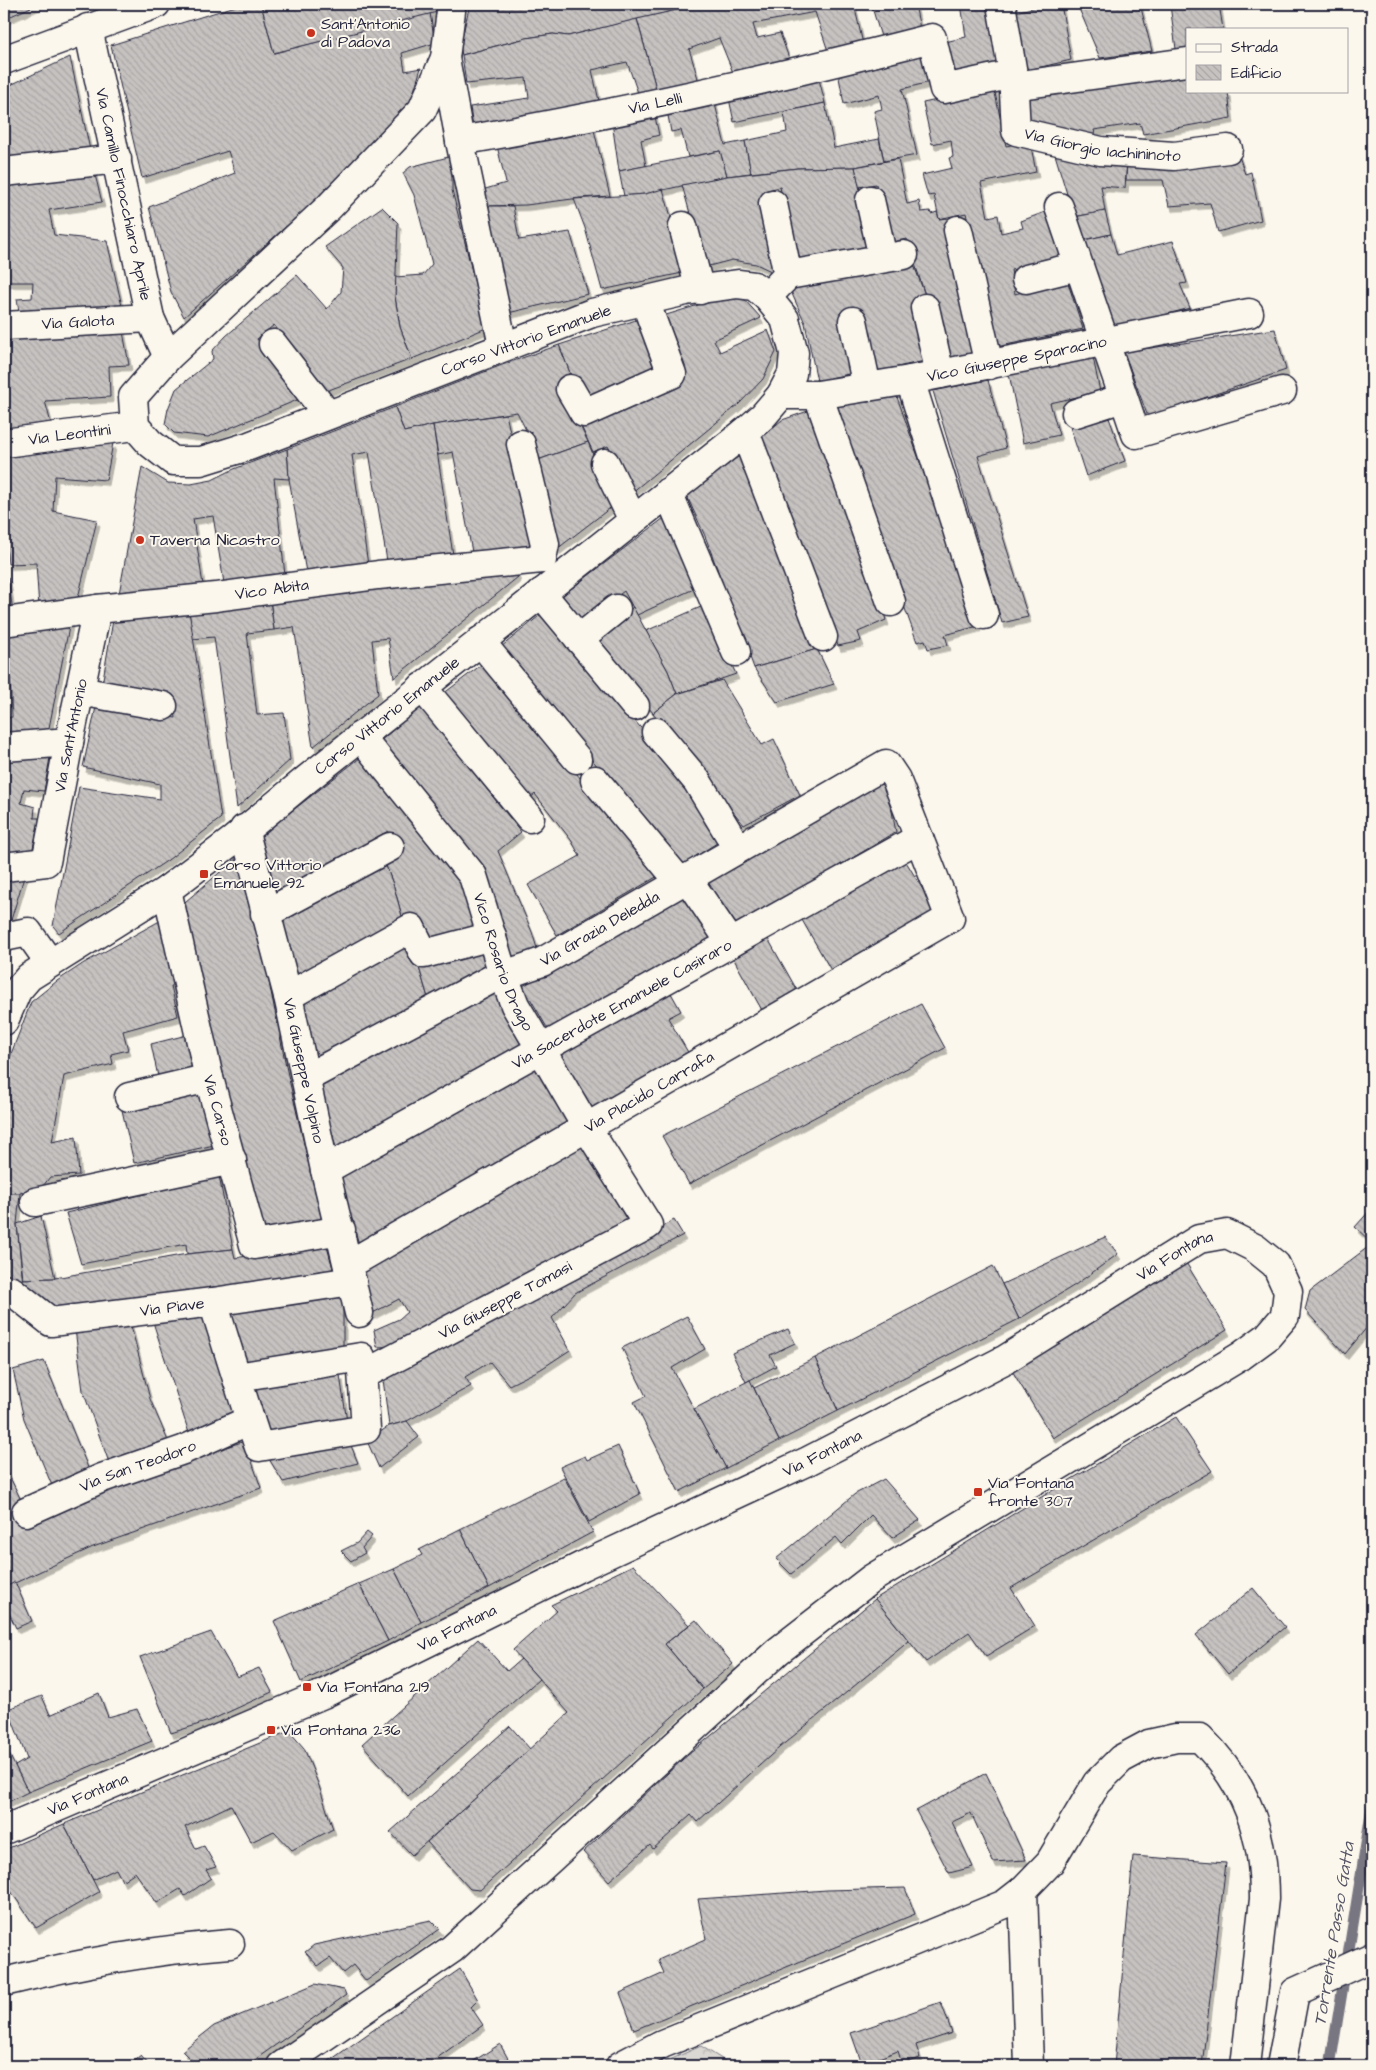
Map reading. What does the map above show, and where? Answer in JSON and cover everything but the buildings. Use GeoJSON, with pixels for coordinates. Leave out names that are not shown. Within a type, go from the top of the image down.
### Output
{"type":"FeatureCollection","features":[{"type":"Feature","properties":{"kind":"street"},"geometry":{"type":"LineString","coordinates":[[4,60],[156,4]]}},
{"type":"Feature","properties":{"kind":"street"},"geometry":{"type":"LineString","coordinates":[[135,426],[133,397],[168,357],[329,207],[422,110],[445,58],[451,11],[450,4]]}},
{"type":"Feature","properties":{"kind":"street","name":"Via Giorgio Iachininoto"},"geometry":{"type":"LineString","coordinates":[[1001,4],[1013,80],[1016,131],[1101,151],[1174,156],[1228,149]]}},
{"type":"Feature","properties":{"kind":"street","name":"Via Camillo Finocchiaro Aprile"},"geometry":{"type":"LineString","coordinates":[[88,28],[150,318],[168,357]]}},
{"type":"Feature","properties":{"kind":"street","name":"Via Lelli"},"geometry":{"type":"LineString","coordinates":[[460,141],[567,123],[822,67],[932,38],[944,89],[1013,80]]}},
{"type":"Feature","properties":{"kind":"street"},"geometry":{"type":"LineString","coordinates":[[445,58],[460,141],[504,346]]}},
{"type":"Feature","properties":{"kind":"street"},"geometry":{"type":"LineString","coordinates":[[1013,80],[1186,62]]}},
{"type":"Feature","properties":{"kind":"street"},"geometry":{"type":"LineString","coordinates":[[4,172],[117,159]]}},
{"type":"Feature","properties":{"kind":"street"},"geometry":{"type":"LineString","coordinates":[[767,296],[788,275],[894,257],[870,200]]}},
{"type":"Feature","properties":{"kind":"street"},"geometry":{"type":"LineString","coordinates":[[773,204],[788,275]]}},
{"type":"Feature","properties":{"kind":"street"},"geometry":{"type":"LineString","coordinates":[[1059,206],[1103,341],[1136,434],[1282,391]]}},
{"type":"Feature","properties":{"kind":"street"},"geometry":{"type":"LineString","coordinates":[[683,226],[700,290]]}},
{"type":"Feature","properties":{"kind":"street"},"geometry":{"type":"LineString","coordinates":[[958,230],[989,365]]}},
{"type":"Feature","properties":{"kind":"street"},"geometry":{"type":"LineString","coordinates":[[1026,279],[1078,266]]}},
{"type":"Feature","properties":{"kind":"street","name":"Corso Vittorio Emanuele"},"geometry":{"type":"LineString","coordinates":[[4,1021],[10,992],[50,963],[114,925],[166,890],[232,841],[244,829],[480,642],[547,577],[633,520],[745,432],[763,416],[781,395],[792,374],[794,353],[784,319],[767,296],[754,286],[738,284],[700,290],[592,313],[249,446],[201,462],[173,460],[150,443],[135,426]]}},
{"type":"Feature","properties":{"kind":"street"},"geometry":{"type":"LineString","coordinates":[[570,389],[584,413],[672,374],[645,301]]}},
{"type":"Feature","properties":{"kind":"street"},"geometry":{"type":"LineString","coordinates":[[925,308],[940,374]]}},
{"type":"Feature","properties":{"kind":"street","name":"Vico Giuseppe Sparacino"},"geometry":{"type":"LineString","coordinates":[[781,395],[818,395],[910,380],[1250,312]]}},
{"type":"Feature","properties":{"kind":"street","name":"Via Galota"},"geometry":{"type":"LineString","coordinates":[[4,326],[150,318]]}},
{"type":"Feature","properties":{"kind":"street"},"geometry":{"type":"LineString","coordinates":[[853,321],[867,387]]}},
{"type":"Feature","properties":{"kind":"street"},"geometry":{"type":"LineString","coordinates":[[273,344],[328,415]]}},
{"type":"Feature","properties":{"kind":"street"},"geometry":{"type":"LineString","coordinates":[[910,380],[984,615]]}},
{"type":"Feature","properties":{"kind":"street"},"geometry":{"type":"LineString","coordinates":[[818,395],[891,602]]}},
{"type":"Feature","properties":{"kind":"street"},"geometry":{"type":"LineString","coordinates":[[1076,413],[1123,398]]}},
{"type":"Feature","properties":{"kind":"street","name":"Via Leontini"},"geometry":{"type":"LineString","coordinates":[[4,443],[135,426]]}},
{"type":"Feature","properties":{"kind":"street"},"geometry":{"type":"LineString","coordinates":[[745,432],[823,637]]}},
{"type":"Feature","properties":{"kind":"street"},"geometry":{"type":"LineString","coordinates":[[521,444],[545,544],[547,577],[579,639],[635,706]]}},
{"type":"Feature","properties":{"kind":"street"},"geometry":{"type":"LineString","coordinates":[[606,463],[633,520]]}},
{"type":"Feature","properties":{"kind":"street"},"geometry":{"type":"LineString","coordinates":[[668,492],[736,652]]}},
{"type":"Feature","properties":{"kind":"street","name":"Vico Abita"},"geometry":{"type":"LineString","coordinates":[[4,622],[97,609],[216,597],[378,575],[547,577]]}},
{"type":"Feature","properties":{"kind":"street"},"geometry":{"type":"LineString","coordinates":[[579,639],[616,608]]}},
{"type":"Feature","properties":{"kind":"street","name":"Via Sant'Antonio"},"geometry":{"type":"LineString","coordinates":[[4,867],[46,862],[97,609]]}},
{"type":"Feature","properties":{"kind":"street"},"geometry":{"type":"LineString","coordinates":[[480,642],[577,759]]}},
{"type":"Feature","properties":{"kind":"street"},"geometry":{"type":"LineString","coordinates":[[422,687],[530,818]]}},
{"type":"Feature","properties":{"kind":"street"},"geometry":{"type":"LineString","coordinates":[[79,691],[163,706]]}},
{"type":"Feature","properties":{"kind":"street"},"geometry":{"type":"LineString","coordinates":[[656,732],[697,781],[738,849]]}},
{"type":"Feature","properties":{"kind":"street","name":"Vico Rosario Drago"},"geometry":{"type":"LineString","coordinates":[[360,736],[473,876],[503,974],[515,1006],[587,1128],[648,1225]]}},
{"type":"Feature","properties":{"kind":"street"},"geometry":{"type":"LineString","coordinates":[[4,747],[69,742]]}},
{"type":"Feature","properties":{"kind":"street","name":"Via Grazia Deledda"},"geometry":{"type":"LineString","coordinates":[[306,1078],[503,974],[542,962],[886,764],[896,779],[919,838]]}},
{"type":"Feature","properties":{"kind":"street"},"geometry":{"type":"LineString","coordinates":[[595,780],[684,880],[731,943]]}},
{"type":"Feature","properties":{"kind":"street","name":"Via Giuseppe Volpino"},"geometry":{"type":"LineString","coordinates":[[244,829],[288,996],[325,1170],[341,1230],[359,1313]]}},
{"type":"Feature","properties":{"kind":"street","name":"Via Placido Carrafa"},"geometry":{"type":"LineString","coordinates":[[350,1273],[587,1128],[950,918],[919,838]]}},
{"type":"Feature","properties":{"kind":"street","name":"Via Sacerdote Emanuele Casiraro"},"geometry":{"type":"LineString","coordinates":[[325,1170],[919,838]]}},
{"type":"Feature","properties":{"kind":"street"},"geometry":{"type":"LineString","coordinates":[[265,914],[390,847]]}},
{"type":"Feature","properties":{"kind":"street","name":"Via Carso"},"geometry":{"type":"LineString","coordinates":[[166,890],[209,1078],[254,1245],[341,1230]]}},
{"type":"Feature","properties":{"kind":"street"},"geometry":{"type":"LineString","coordinates":[[288,996],[412,928],[424,954],[492,936]]}},
{"type":"Feature","properties":{"kind":"street"},"geometry":{"type":"LineString","coordinates":[[16,934],[50,963]]}},
{"type":"Feature","properties":{"kind":"street"},"geometry":{"type":"LineString","coordinates":[[129,1097],[209,1078]]}},
{"type":"Feature","properties":{"kind":"street"},"geometry":{"type":"LineString","coordinates":[[35,1202],[232,1160]]}},
{"type":"Feature","properties":{"kind":"street","name":"Via Giuseppe Tomasi"},"geometry":{"type":"LineString","coordinates":[[237,1377],[362,1366],[648,1225]]}},
{"type":"Feature","properties":{"kind":"street","name":"Via Fontana"},"geometry":{"type":"LineString","coordinates":[[4,1830],[323,1694],[582,1566],[808,1461],[1006,1359],[1199,1239],[1227,1234],[1255,1248],[1276,1265],[1288,1291],[1285,1316],[1266,1337],[1241,1356],[864,1584],[778,1650],[452,1949],[281,2066]]}},
{"type":"Feature","properties":{"kind":"street","name":"Via Piave"},"geometry":{"type":"LineString","coordinates":[[4,1289],[12,1291],[51,1322],[213,1302],[350,1273]]}},
{"type":"Feature","properties":{"kind":"street"},"geometry":{"type":"LineString","coordinates":[[213,1302],[259,1447],[366,1429],[362,1366]]}},
{"type":"Feature","properties":{"kind":"street","name":"Via San Teodoro"},"geometry":{"type":"LineString","coordinates":[[26,1512],[102,1478],[184,1450],[250,1420]]}},
{"type":"Feature","properties":{"kind":"street"},"geometry":{"type":"LineString","coordinates":[[620,2066],[662,2044],[1005,1904],[1024,1890],[1050,1862],[1097,1783],[1122,1759],[1149,1744],[1176,1738],[1200,1738],[1218,1756],[1238,1785],[1257,1830],[1264,1874],[1264,1899],[1245,2066]]}},
{"type":"Feature","properties":{"kind":"street"},"geometry":{"type":"LineString","coordinates":[[1024,1890],[1029,2066]]}},
{"type":"Feature","properties":{"kind":"street"},"geometry":{"type":"LineString","coordinates":[[4,1982],[118,1957],[178,1948],[230,1944]]}},
{"type":"Feature","properties":{"kind":"street"},"geometry":{"type":"LineString","coordinates":[[1281,2066],[1295,1992],[1372,1957]]}},
{"type":"Feature","properties":{"kind":"green space"},"geometry":{"type":"Polygon","coordinates":[[[701,2046],[733,2066],[656,2066],[701,2046]]]}},
{"type":"Feature","properties":{"kind":"waterway","name":"Torrente Passo Gatta"},"geometry":{"type":"LineString","coordinates":[[1330,2066],[1372,1807]]}},
{"type":"Feature","properties":{"kind":"tunnel"},"geometry":{"type":"LineString","coordinates":[[4,1522],[26,1512]]}},
{"type":"Feature","properties":{"kind":"place","name":"Sant'Antonio di Padova"},"geometry":{"type":"Point","coordinates":[311,33]}},
{"type":"Feature","properties":{"kind":"place","name":"Taverna Nicastro"},"geometry":{"type":"Point","coordinates":[140,540]}},
{"type":"Feature","properties":{"kind":"place","name":"Corso Vittorio Emanuele 92"},"geometry":{"type":"Point","coordinates":[204,874]}},
{"type":"Feature","properties":{"kind":"place","name":"Via Fontana fronte 307"},"geometry":{"type":"Point","coordinates":[978,1492]}},
{"type":"Feature","properties":{"kind":"place","name":"Via Fontana 219"},"geometry":{"type":"Point","coordinates":[307,1687]}},
{"type":"Feature","properties":{"kind":"place","name":"Via Fontana 236"},"geometry":{"type":"Point","coordinates":[271,1730]}}]}
